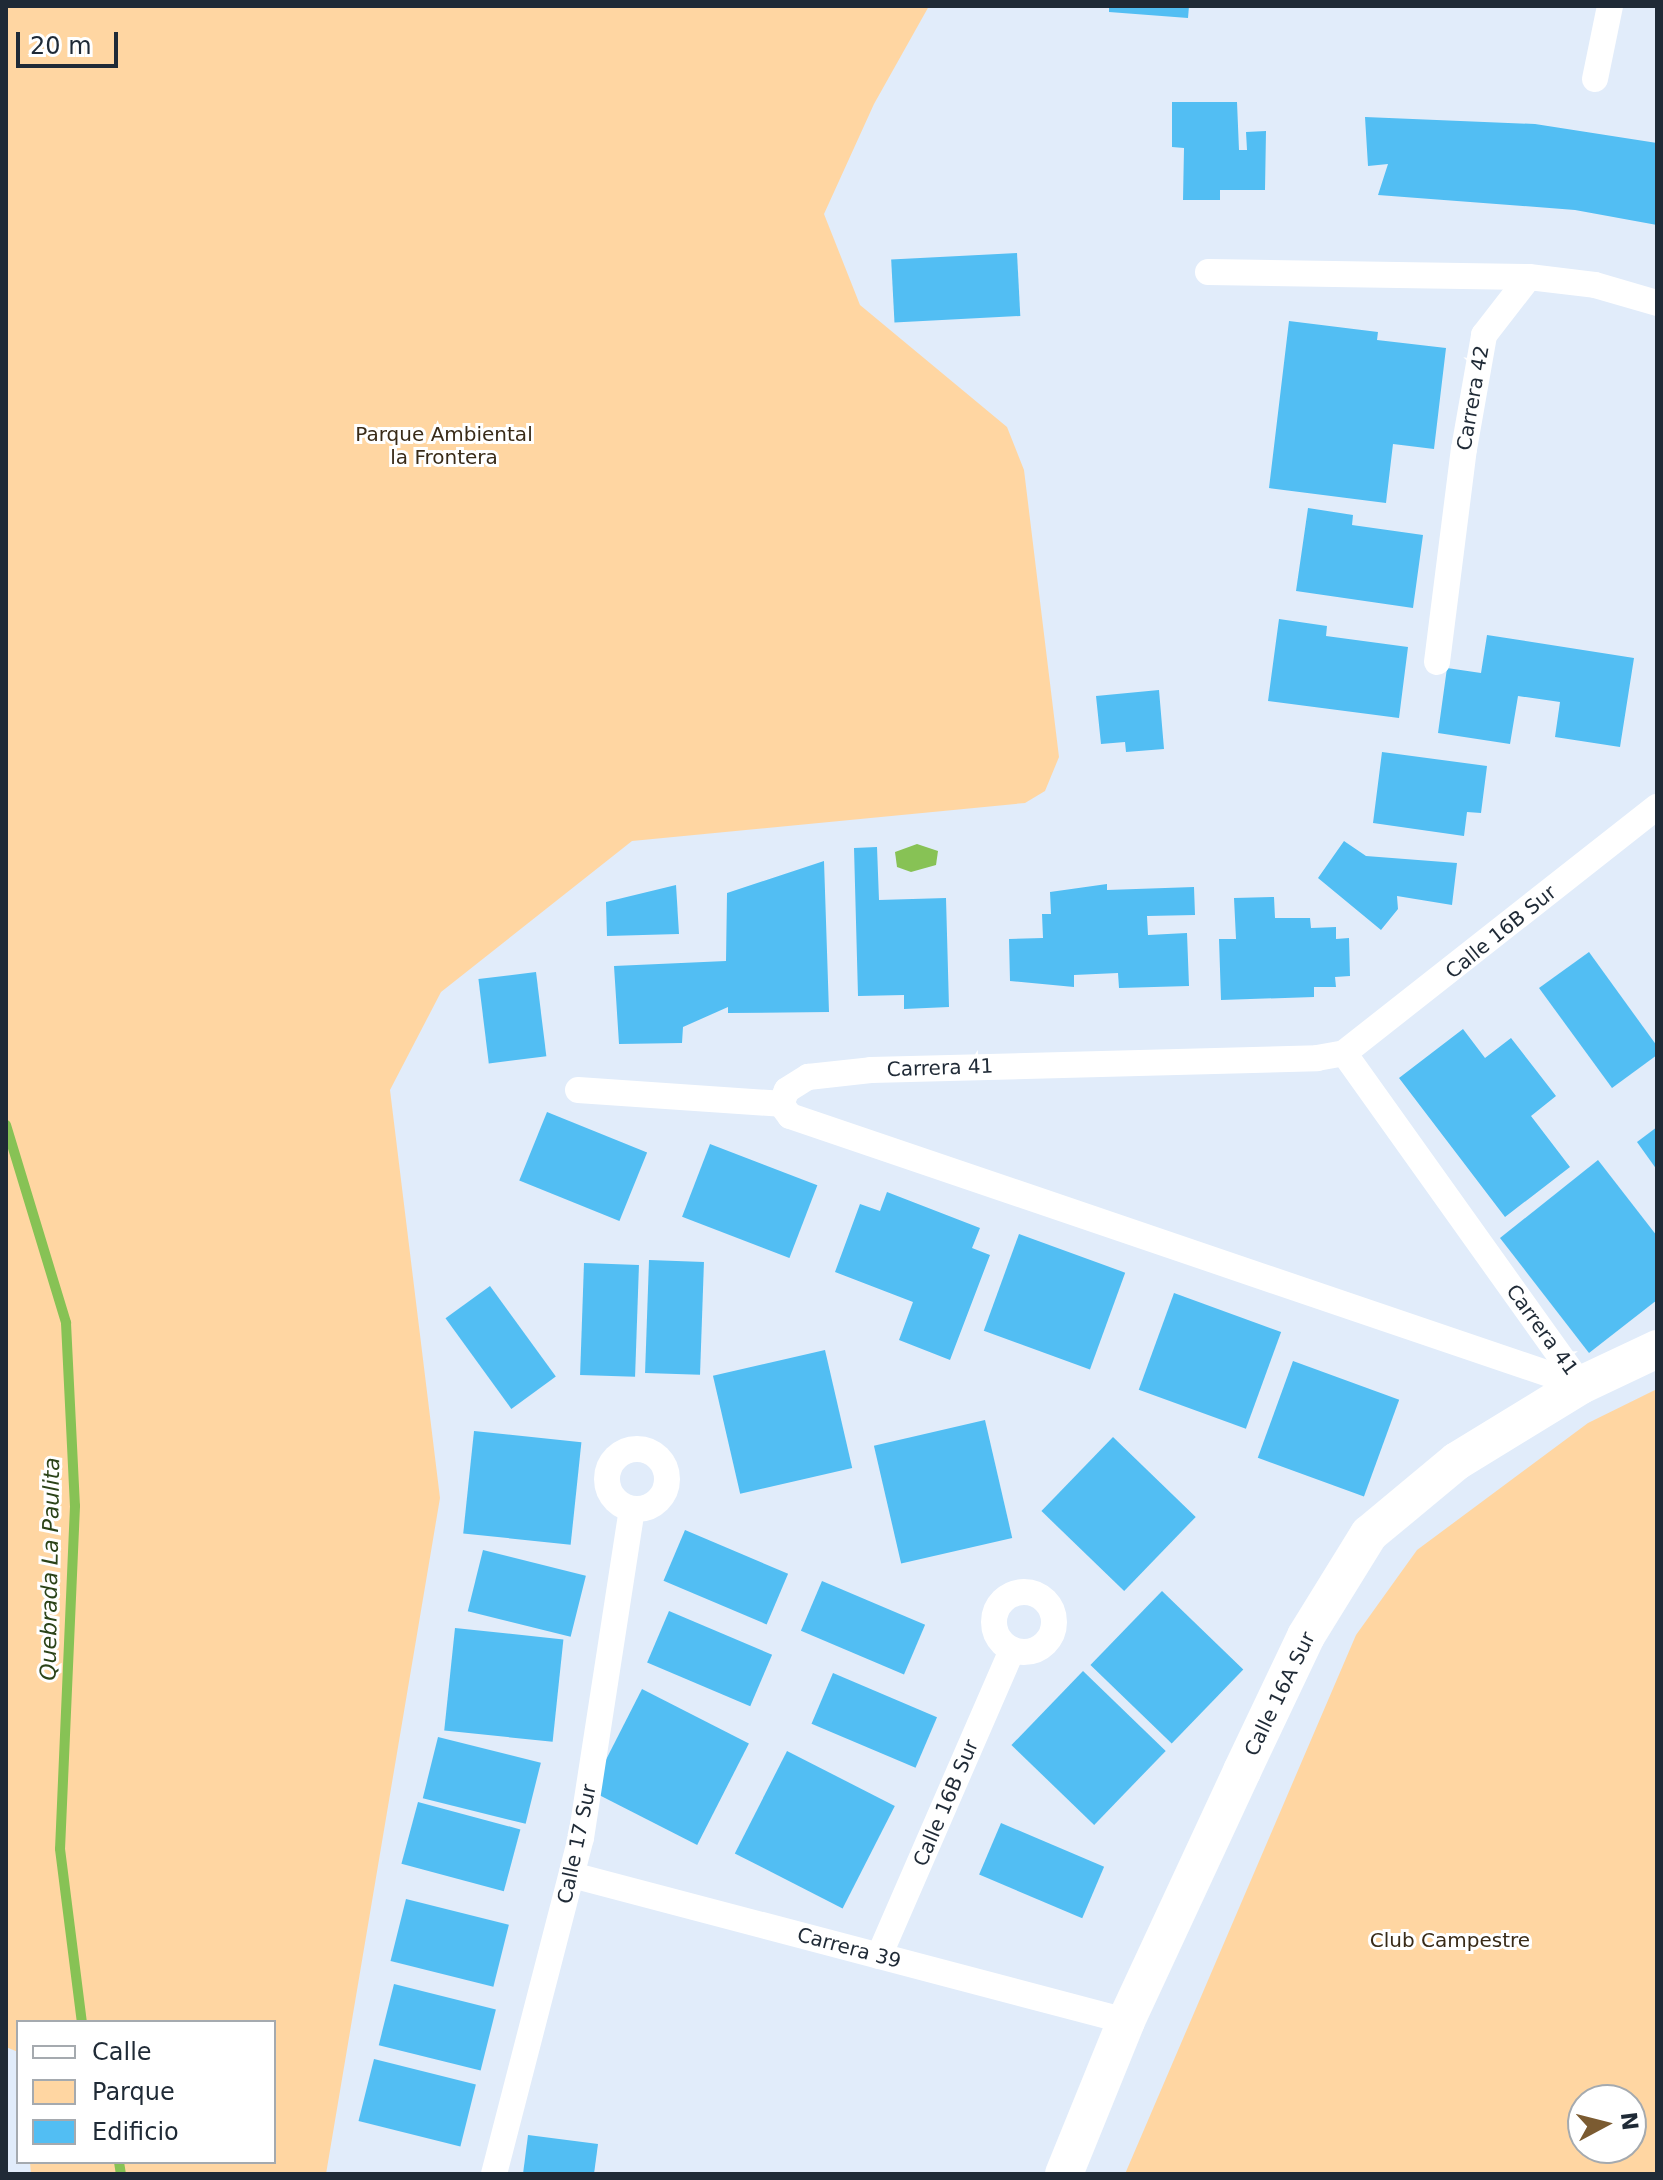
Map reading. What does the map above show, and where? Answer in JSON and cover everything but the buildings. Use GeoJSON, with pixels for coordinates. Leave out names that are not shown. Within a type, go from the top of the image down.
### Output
{"type":"FeatureCollection","features":[{"type":"Feature","properties":{"kind":"street"},"geometry":{"type":"LineString","coordinates":[[1595,79],[1610,6]]}},
{"type":"Feature","properties":{"kind":"street"},"geometry":{"type":"LineString","coordinates":[[1208,272],[1529,277],[1595,285],[1657,303]]}},
{"type":"Feature","properties":{"kind":"street","name":"Carrera 42"},"geometry":{"type":"LineString","coordinates":[[1437,662],[1464,449],[1484,335],[1529,277]]}},
{"type":"Feature","properties":{"kind":"street","name":"Calle 16B Sur"},"geometry":{"type":"LineString","coordinates":[[1344,1053],[1657,807]]}},
{"type":"Feature","properties":{"kind":"street","name":"Carrera 41"},"geometry":{"type":"LineString","coordinates":[[781,1104],[787,1090],[808,1077],[871,1070],[1317,1058],[1344,1053],[1581,1385]]}},
{"type":"Feature","properties":{"kind":"street","name":"Carrera 41"},"geometry":{"type":"LineString","coordinates":[[578,1090],[781,1104],[790,1116],[1581,1385]]}},
{"type":"Feature","properties":{"kind":"street","name":"Calle 16A Sur"},"geometry":{"type":"LineString","coordinates":[[1064,2174],[1126,2021],[1306,1636],[1369,1534],[1457,1461],[1581,1385],[1657,1349]]}},
{"type":"Feature","properties":{"kind":"street","name":"Calle 17 Sur"},"geometry":{"type":"LineString","coordinates":[[494,2174],[572,1875],[603,1719],[632,1509]]}},
{"type":"Feature","properties":{"kind":"street","name":"Calle 16B Sur"},"geometry":{"type":"LineString","coordinates":[[879,1956],[1012,1650]]}},
{"type":"Feature","properties":{"kind":"street","name":"Carrera 39"},"geometry":{"type":"LineString","coordinates":[[572,1875],[1126,2021]]}},
{"type":"Feature","properties":{"kind":"green space","name":"Parque Ambiental la Frontera"},"geometry":{"type":"Polygon","coordinates":[[[6,6],[929,6],[874,104],[824,214],[860,305],[1007,427],[1024,470],[1059,757],[1045,791],[1025,803],[632,841],[441,992],[390,1090],[440,1498],[326,2174],[31,2174],[30,2164],[276,2164],[276,2020],[16,2020],[16,2051],[6,2047],[6,6]]]}},
{"type":"Feature","properties":{"kind":"green space","name":"Club Campestre"},"geometry":{"type":"Polygon","coordinates":[[[1657,1389],[1657,2174],[1125,2174],[1356,1635],[1417,1550],[1588,1423],[1657,1389]]]}},
{"type":"Feature","properties":{"kind":"shaded area"},"geometry":{"type":"Polygon","coordinates":[[[917,844],[938,851],[936,865],[911,872],[897,867],[895,852],[917,844]]]}},
{"type":"Feature","properties":{"kind":"waterway","name":"Quebrada La Paulita"},"geometry":{"type":"LineString","coordinates":[[6,1125],[66,1323],[75,1506],[60,1849],[82,2020]]}},
{"type":"Feature","properties":{"kind":"waterway","name":"Quebrada La Paulita"},"geometry":{"type":"LineString","coordinates":[[119,2164],[121,2174]]}}]}
